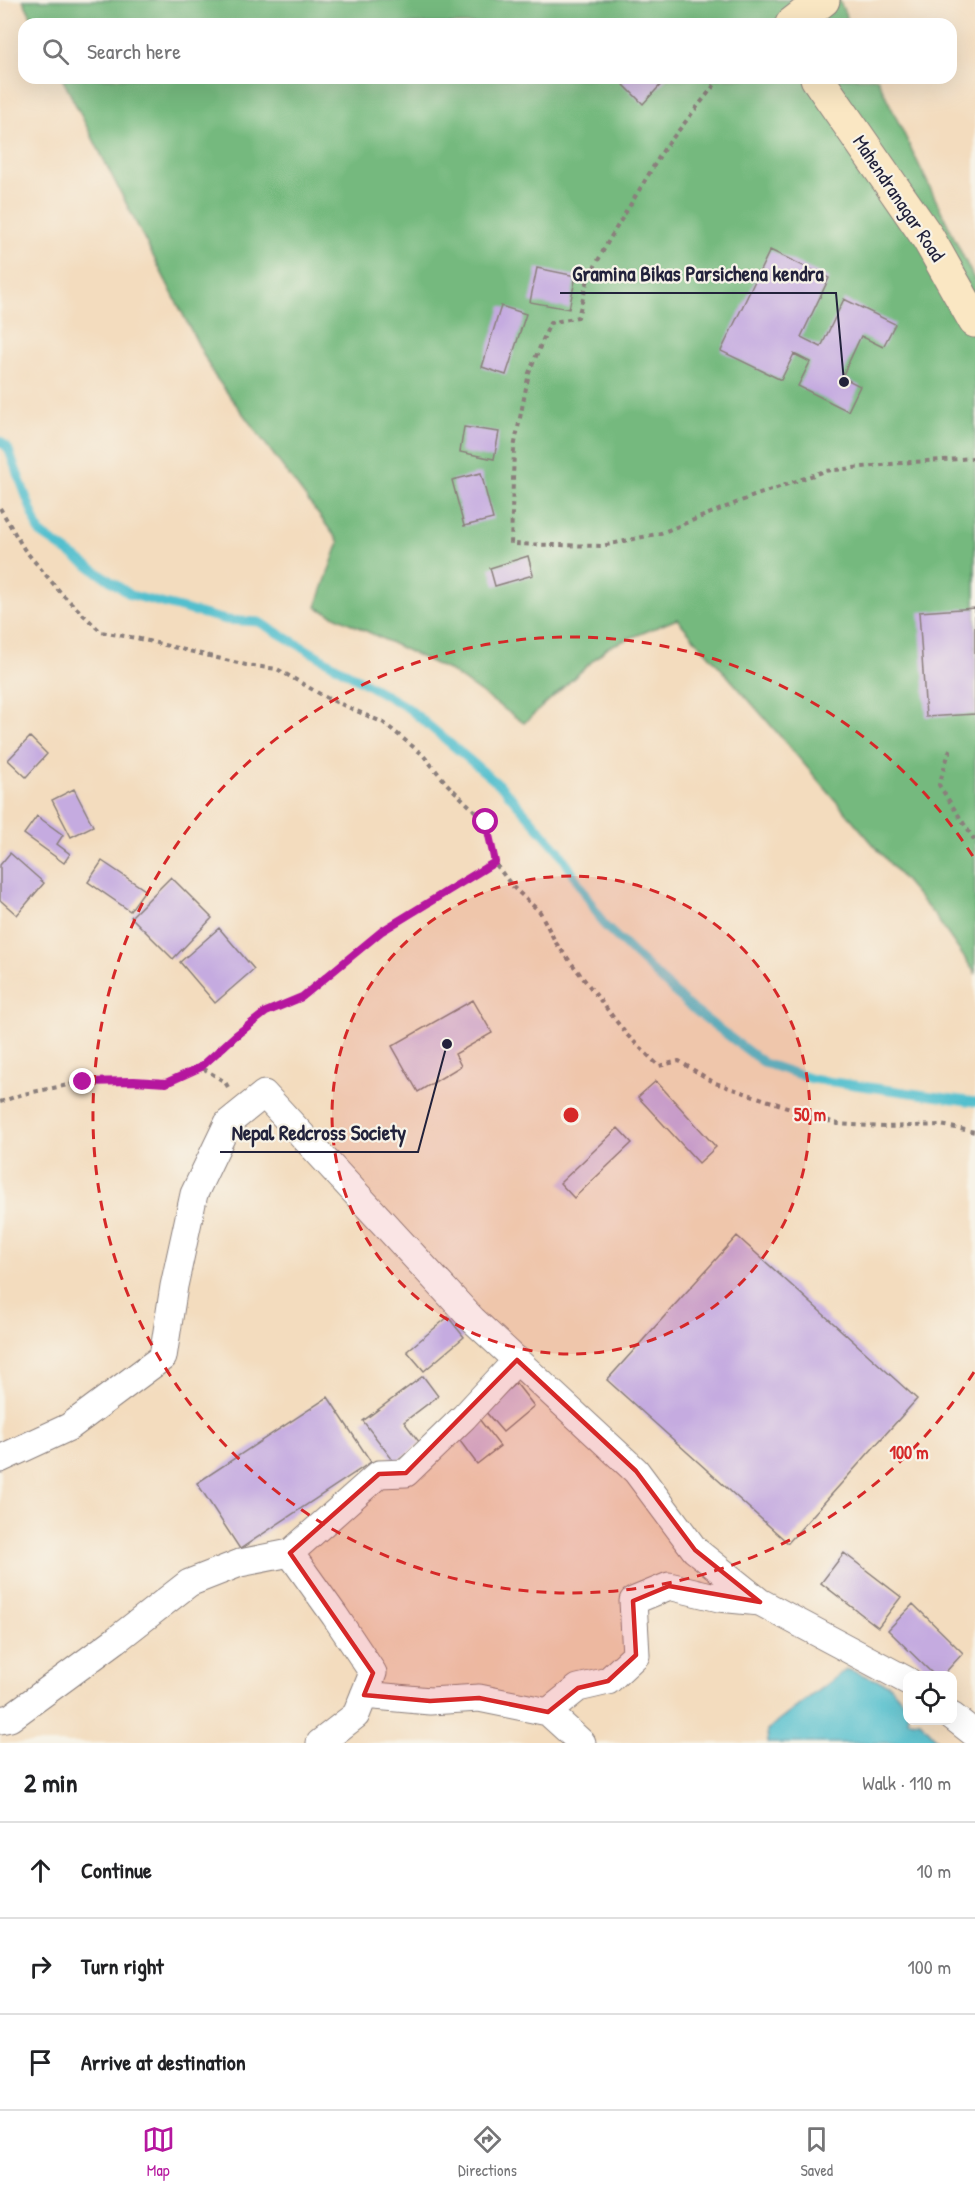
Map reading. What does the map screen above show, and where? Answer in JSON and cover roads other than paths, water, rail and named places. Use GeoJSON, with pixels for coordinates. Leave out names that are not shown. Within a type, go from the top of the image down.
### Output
{"type":"FeatureCollection","features":[{"type":"Feature","properties":{"kind":"street"},"geometry":{"type":"LineString","coordinates":[[800,18],[823,0]]}},
{"type":"Feature","properties":{"kind":"street","name":"Mahendranagar Road"},"geometry":{"type":"LineString","coordinates":[[822,84],[928,238],[975,321]]}},
{"type":"Feature","properties":{"kind":"street"},"geometry":{"type":"LineString","coordinates":[[0,1460],[69,1427],[163,1357],[174,1286],[194,1194],[228,1123],[264,1094],[465,1311],[636,1471],[695,1550],[760,1602],[903,1678]]}},
{"type":"Feature","properties":{"kind":"street"},"geometry":{"type":"LineString","coordinates":[[0,1720],[10,1718],[189,1584],[240,1563],[290,1554],[379,1474],[406,1473],[464,1417],[517,1360]]}},
{"type":"Feature","properties":{"kind":"street"},"geometry":{"type":"LineString","coordinates":[[290,1554],[373,1673],[356,1714],[320,1743]]}},
{"type":"Feature","properties":{"kind":"street"},"geometry":{"type":"LineString","coordinates":[[549,1712],[578,1688],[608,1681],[636,1655],[633,1601],[669,1586],[719,1598],[760,1602]]}},
{"type":"Feature","properties":{"kind":"street"},"geometry":{"type":"LineString","coordinates":[[364,1695],[430,1701],[479,1698],[549,1712],[582,1743]]}},
{"type":"Feature","properties":{"kind":"street"},"geometry":{"type":"LineString","coordinates":[[957,1720],[975,1734]]}},
{"type":"Feature","properties":{"kind":"water"},"geometry":{"type":"Polygon","coordinates":[[[846,1669],[888,1684],[903,1701],[903,1725],[924,1725],[940,1743],[768,1743],[767,1730],[846,1669]]]}},
{"type":"Feature","properties":{"kind":"waterway"},"geometry":{"type":"LineString","coordinates":[[0,441],[8,448],[40,533],[131,595],[226,620],[259,622],[408,708],[503,788],[559,851],[605,926],[689,1006],[764,1063],[812,1079],[975,1102]]}},
{"type":"Feature","properties":{"kind":"place","name":"Gramina Bikas Parsichena kendra"},"geometry":{"type":"Point","coordinates":[844,382]}},
{"type":"Feature","properties":{"kind":"place","name":"Nepal Redcross Society"},"geometry":{"type":"Point","coordinates":[447,1044]}}]}
